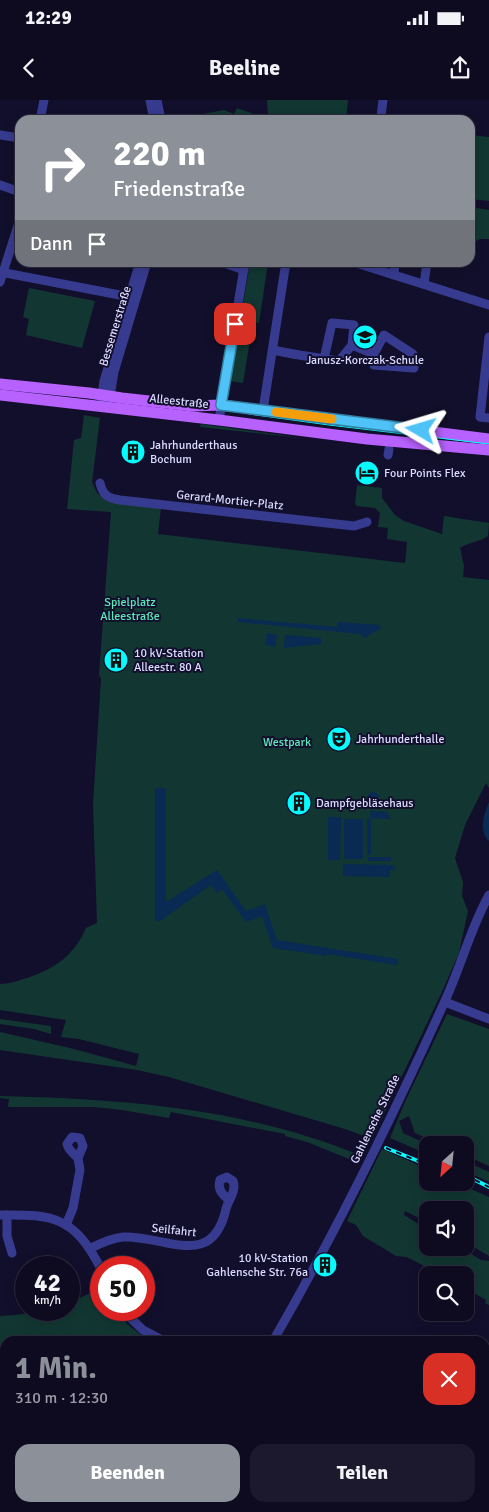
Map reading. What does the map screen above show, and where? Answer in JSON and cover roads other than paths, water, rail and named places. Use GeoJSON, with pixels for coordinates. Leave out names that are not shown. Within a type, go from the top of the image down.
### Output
{"type":"FeatureCollection","features":[{"type":"Feature","properties":{"kind":"main road","name":"Alleestraße"},"geometry":{"type":"LineString","coordinates":[[0,384],[193,406],[221,405],[489,439]]}},
{"type":"Feature","properties":{"kind":"main road","name":"Alleestraße"},"geometry":{"type":"LineString","coordinates":[[0,395],[376,440],[489,450]]}},
{"type":"Feature","properties":{"kind":"street"},"geometry":{"type":"LineString","coordinates":[[41,115],[44,100]]}},
{"type":"Feature","properties":{"kind":"street"},"geometry":{"type":"LineString","coordinates":[[150,100],[153,115]]}},
{"type":"Feature","properties":{"kind":"street"},"geometry":{"type":"LineString","coordinates":[[157,100],[160,115]]}},
{"type":"Feature","properties":{"kind":"street"},"geometry":{"type":"LineString","coordinates":[[381,115],[383,100]]}},
{"type":"Feature","properties":{"kind":"street"},"geometry":{"type":"LineString","coordinates":[[0,135],[15,137]]}},
{"type":"Feature","properties":{"kind":"street"},"geometry":{"type":"LineString","coordinates":[[0,186],[15,190]]}},
{"type":"Feature","properties":{"kind":"street"},"geometry":{"type":"LineString","coordinates":[[0,282],[15,234]]}},
{"type":"Feature","properties":{"kind":"street","name":"Bessemerstraße"},"geometry":{"type":"LineString","coordinates":[[106,396],[104,381],[139,267]]}},
{"type":"Feature","properties":{"kind":"street","name":"Bessemerstraße"},"geometry":{"type":"LineString","coordinates":[[106,396],[146,267]]}},
{"type":"Feature","properties":{"kind":"street"},"geometry":{"type":"LineString","coordinates":[[219,420],[245,267]]}},
{"type":"Feature","properties":{"kind":"street"},"geometry":{"type":"LineString","coordinates":[[263,410],[285,267]]}},
{"type":"Feature","properties":{"kind":"street"},"geometry":{"type":"LineString","coordinates":[[373,267],[489,305]]}},
{"type":"Feature","properties":{"kind":"street"},"geometry":{"type":"LineString","coordinates":[[394,275],[395,267]]}},
{"type":"Feature","properties":{"kind":"street"},"geometry":{"type":"LineString","coordinates":[[424,284],[426,267]]}},
{"type":"Feature","properties":{"kind":"street"},"geometry":{"type":"LineString","coordinates":[[2,272],[130,297]]}},
{"type":"Feature","properties":{"kind":"street"},"geometry":{"type":"LineString","coordinates":[[273,350],[299,355],[324,359],[339,361],[352,345],[354,325],[332,322],[324,359]]}},
{"type":"Feature","properties":{"kind":"street"},"geometry":{"type":"LineString","coordinates":[[384,335],[414,354],[414,368],[374,366],[374,354],[384,335]]}},
{"type":"Feature","properties":{"kind":"street"},"geometry":{"type":"LineString","coordinates":[[489,337],[480,417],[489,418]]}},
{"type":"Feature","properties":{"kind":"street"},"geometry":{"type":"LineString","coordinates":[[352,345],[374,354]]}},
{"type":"Feature","properties":{"kind":"street"},"geometry":{"type":"LineString","coordinates":[[104,407],[106,396]]}},
{"type":"Feature","properties":{"kind":"street","name":"Gerard-Mortier-Platz"},"geometry":{"type":"LineString","coordinates":[[100,482],[102,491],[105,494],[120,500],[354,526],[367,522]]}},
{"type":"Feature","properties":{"kind":"street","name":"Gahlensche Straße"},"geometry":{"type":"LineString","coordinates":[[276,1336],[352,1197],[445,1002],[489,895]]}},
{"type":"Feature","properties":{"kind":"street","name":"Gahlensche Straße"},"geometry":{"type":"LineString","coordinates":[[479,916],[489,903]]}},
{"type":"Feature","properties":{"kind":"street"},"geometry":{"type":"LineString","coordinates":[[445,1002],[489,1019]]}},
{"type":"Feature","properties":{"kind":"street"},"geometry":{"type":"LineString","coordinates":[[66,1225],[73,1208],[80,1170],[78,1158]]}},
{"type":"Feature","properties":{"kind":"street","name":"Seilfahrt"},"geometry":{"type":"LineString","coordinates":[[90,1248],[122,1237],[187,1246],[201,1245],[214,1238],[224,1219],[228,1199]]}},
{"type":"Feature","properties":{"kind":"street"},"geometry":{"type":"LineString","coordinates":[[12,1253],[4,1215],[42,1216],[56,1220],[76,1232],[94,1256]]}},
{"type":"Feature","properties":{"kind":"street"},"geometry":{"type":"LineString","coordinates":[[134,1321],[144,1330],[155,1336]]}},
{"type":"Feature","properties":{"kind":"street","name":"Gahlensche Straße"},"geometry":{"type":"LineString","coordinates":[[278,1336],[281,1327]]}},
{"type":"Feature","properties":{"kind":"water"},"geometry":{"type":"Polygon","coordinates":[[[237,618],[337,627],[338,622],[380,625],[381,628],[364,638],[360,634],[238,622],[237,618]]]}},
{"type":"Feature","properties":{"kind":"water"},"geometry":{"type":"Polygon","coordinates":[[[267,633],[277,635],[275,647],[265,645],[267,633]]]}},
{"type":"Feature","properties":{"kind":"water"},"geometry":{"type":"Polygon","coordinates":[[[285,635],[321,638],[321,644],[284,648],[285,635]]]}},
{"type":"Feature","properties":{"kind":"water"},"geometry":{"type":"Polygon","coordinates":[[[155,788],[166,788],[166,902],[217,870],[246,911],[265,904],[277,940],[398,959],[397,965],[273,948],[262,916],[246,922],[222,889],[217,893],[211,885],[160,921],[155,921],[155,788]]]}},
{"type":"Feature","properties":{"kind":"water"},"geometry":{"type":"Polygon","coordinates":[[[371,792],[375,792],[379,798],[375,804],[371,804],[367,800],[367,796],[371,792]]]}},
{"type":"Feature","properties":{"kind":"water"},"geometry":{"type":"Polygon","coordinates":[[[489,802],[489,841],[483,827],[489,802]]]}},
{"type":"Feature","properties":{"kind":"water"},"geometry":{"type":"Polygon","coordinates":[[[370,811],[387,812],[391,819],[367,818],[370,817],[370,811]]]}},
{"type":"Feature","properties":{"kind":"water"},"geometry":{"type":"Polygon","coordinates":[[[328,817],[341,817],[340,860],[328,860],[328,817]]]}},
{"type":"Feature","properties":{"kind":"water"},"geometry":{"type":"Polygon","coordinates":[[[344,819],[363,819],[363,859],[344,859],[344,819]]]}},
{"type":"Feature","properties":{"kind":"water"},"geometry":{"type":"Polygon","coordinates":[[[367,819],[371,819],[371,855],[367,855],[367,819]]]}},
{"type":"Feature","properties":{"kind":"water"},"geometry":{"type":"Polygon","coordinates":[[[368,857],[391,857],[391,861],[368,861],[368,857]]]}},
{"type":"Feature","properties":{"kind":"water"},"geometry":{"type":"Polygon","coordinates":[[[343,864],[394,865],[395,870],[390,870],[389,877],[343,876],[343,864]]]}},
{"type":"Feature","properties":{"kind":"tram line"},"geometry":{"type":"LineString","coordinates":[[249,414],[489,444]]}},
{"type":"Feature","properties":{"kind":"railway"},"geometry":{"type":"LineString","coordinates":[[386,1148],[419,1161]]}},
{"type":"Feature","properties":{"kind":"railway"},"geometry":{"type":"LineString","coordinates":[[474,1180],[489,1187]]}},
{"type":"Feature","properties":{"kind":"place","name":"Janusz-Korczak-Schule"},"geometry":{"type":"Point","coordinates":[365,337]}},
{"type":"Feature","properties":{"kind":"place","name":"Jahrhunderthaus Bochum"},"geometry":{"type":"Point","coordinates":[133,452]}},
{"type":"Feature","properties":{"kind":"place","name":"Four Points Flex"},"geometry":{"type":"Point","coordinates":[367,473]}},
{"type":"Feature","properties":{"kind":"place","name":"10 kV-Station Alleestr. 80 A"},"geometry":{"type":"Point","coordinates":[116,660]}},
{"type":"Feature","properties":{"kind":"place","name":"Jahrhunderthalle"},"geometry":{"type":"Point","coordinates":[339,739]}},
{"type":"Feature","properties":{"kind":"place","name":"Dampfgebläsehaus"},"geometry":{"type":"Point","coordinates":[299,803]}},
{"type":"Feature","properties":{"kind":"place","name":"10 kV-Station Gahlensche Str. 76a"},"geometry":{"type":"Point","coordinates":[325,1265]}},
{"type":"Feature","properties":{"kind":"park label","name":"Spielplatz Alleestraße"},"geometry":{"type":"Point","coordinates":[130,609]}},
{"type":"Feature","properties":{"kind":"park label","name":"Westpark"},"geometry":{"type":"Point","coordinates":[287,742]}}]}
